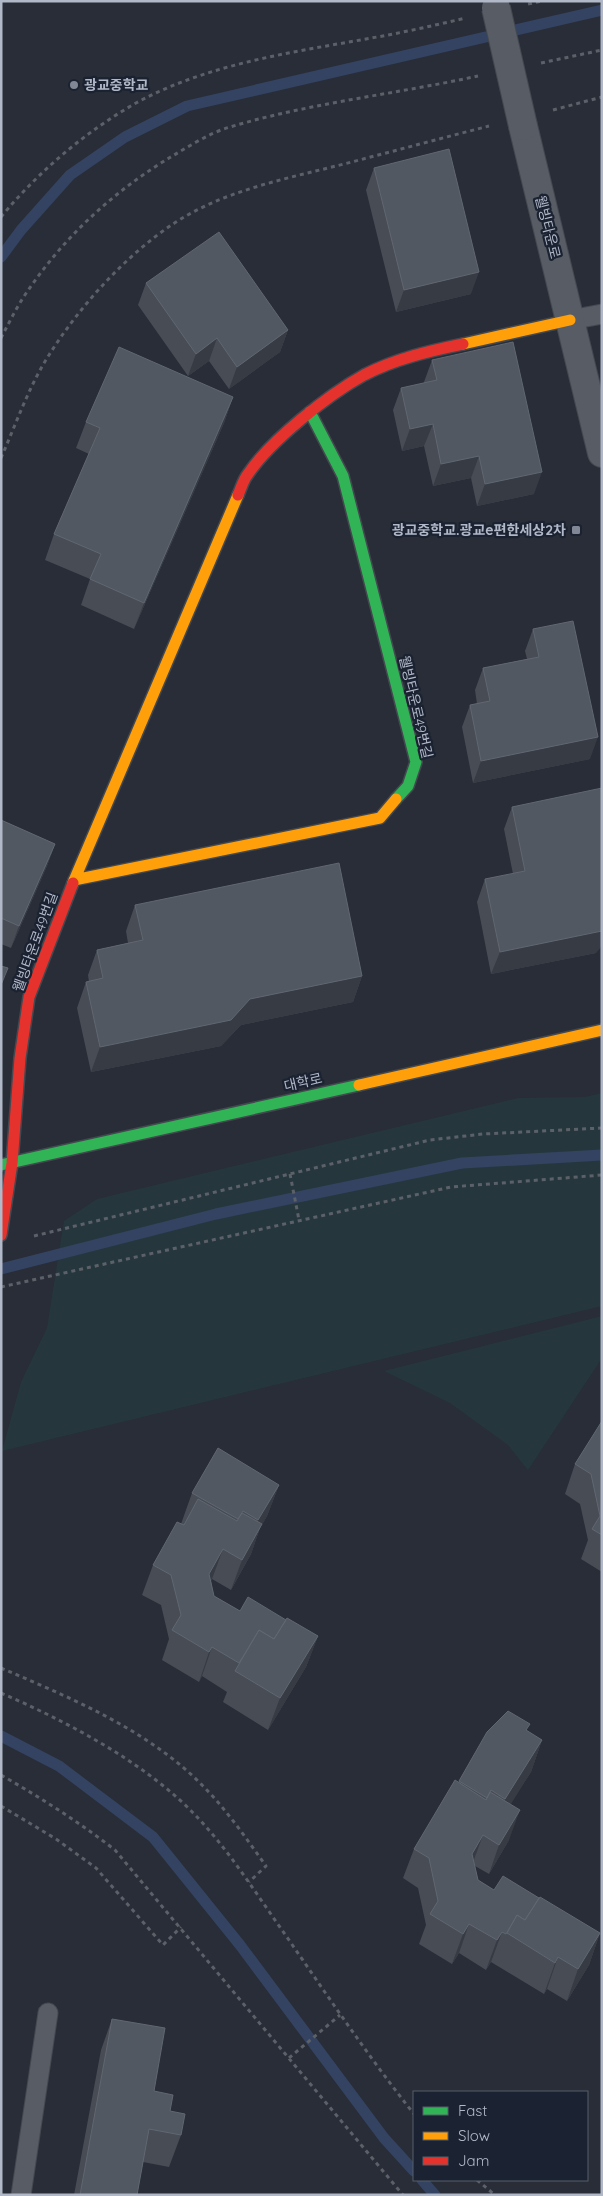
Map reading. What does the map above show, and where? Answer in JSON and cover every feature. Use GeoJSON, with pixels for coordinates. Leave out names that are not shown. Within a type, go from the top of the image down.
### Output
{"type":"FeatureCollection","features":[{"type":"Feature","properties":{"kind":"street","name":"웰빙타운로"},"geometry":{"type":"LineString","coordinates":[[489,8],[534,119],[570,320],[602,453]]}},
{"type":"Feature","properties":{"kind":"street","name":"웰빙타운로49번길"},"geometry":{"type":"LineString","coordinates":[[6,1164],[29,997],[74,880],[247,475],[280,438],[310,412],[364,375],[413,355],[570,320]]}},
{"type":"Feature","properties":{"kind":"street","name":"웰빙타운로49번길"},"geometry":{"type":"LineString","coordinates":[[74,880],[380,818],[408,786],[416,762],[348,495],[343,476],[310,412]]}},
{"type":"Feature","properties":{"kind":"street","name":"대학로"},"geometry":{"type":"LineString","coordinates":[[6,1164],[602,1030]]}},
{"type":"Feature","properties":{"kind":"street"},"geometry":{"type":"LineString","coordinates":[[2,1230],[6,1164]]}},
{"type":"Feature","properties":{"kind":"lane"},"geometry":{"type":"LineString","coordinates":[[570,320],[602,314]]}},
{"type":"Feature","properties":{"kind":"lane"},"geometry":{"type":"LineString","coordinates":[[21,2195],[48,2013]]}},
{"type":"Feature","properties":{"kind":"path"},"geometry":{"type":"LineString","coordinates":[[523,6],[542,1]]}},
{"type":"Feature","properties":{"kind":"path"},"geometry":{"type":"LineString","coordinates":[[1,218],[16,198],[81,139],[137,103],[193,78],[248,62],[390,35],[489,8]]}},
{"type":"Feature","properties":{"kind":"path"},"geometry":{"type":"LineString","coordinates":[[533,65],[602,50]]}},
{"type":"Feature","properties":{"kind":"path"},"geometry":{"type":"LineString","coordinates":[[1,338],[26,292],[58,251],[98,209],[142,174],[187,147],[228,128],[311,108],[485,75]]}},
{"type":"Feature","properties":{"kind":"path"},"geometry":{"type":"LineString","coordinates":[[534,119],[602,97]]}},
{"type":"Feature","properties":{"kind":"path"},"geometry":{"type":"LineString","coordinates":[[1,458],[48,356],[74,319],[102,287],[139,251],[173,224],[204,207],[254,187],[496,124]]}},
{"type":"Feature","properties":{"kind":"path"},"geometry":{"type":"LineString","coordinates":[[30,1237],[430,1140],[483,1134],[602,1128]]}},
{"type":"Feature","properties":{"kind":"path"},"geometry":{"type":"LineString","coordinates":[[291,1175],[299,1219]]}},
{"type":"Feature","properties":{"kind":"path"},"geometry":{"type":"LineString","coordinates":[[1,1287],[299,1219],[451,1187],[602,1175]]}},
{"type":"Feature","properties":{"kind":"path"},"geometry":{"type":"LineString","coordinates":[[1,1668],[118,1723],[168,1756],[201,1785],[237,1825],[266,1866],[249,1882]]}},
{"type":"Feature","properties":{"kind":"path"},"geometry":{"type":"LineString","coordinates":[[1,1693],[63,1722],[110,1749],[158,1782],[198,1817],[249,1882],[374,2064],[413,2113]]}},
{"type":"Feature","properties":{"kind":"path"},"geometry":{"type":"LineString","coordinates":[[1,1775],[47,1801],[115,1850],[403,2195]]}},
{"type":"Feature","properties":{"kind":"path"},"geometry":{"type":"LineString","coordinates":[[1,1806],[56,1839],[96,1868],[163,1945],[181,1927]]}},
{"type":"Feature","properties":{"kind":"path"},"geometry":{"type":"LineString","coordinates":[[289,2058],[340,2015]]}},
{"type":"Feature","properties":{"kind":"path"},"geometry":{"type":"LineString","coordinates":[[478,2181],[496,2195]]}},
{"type":"Feature","properties":{"kind":"shaded area"},"geometry":{"type":"Polygon","coordinates":[[[602,1093],[602,1306],[2,1451],[21,1382],[47,1328],[64,1221],[97,1199],[518,1098],[585,1097],[602,1093]]]}},
{"type":"Feature","properties":{"kind":"shaded area"},"geometry":{"type":"Polygon","coordinates":[[[602,1316],[602,1358],[528,1470],[508,1445],[450,1403],[384,1371],[602,1316]]]}},
{"type":"Feature","properties":{"kind":"building"},"geometry":{"type":"Polygon","coordinates":[[[449,149],[479,272],[404,290],[374,168],[449,149]]]}},
{"type":"Feature","properties":{"kind":"building"},"geometry":{"type":"Polygon","coordinates":[[[219,232],[288,330],[237,367],[217,338],[196,354],[146,283],[219,232]]]}},
{"type":"Feature","properties":{"kind":"building"},"geometry":{"type":"Polygon","coordinates":[[[513,342],[542,472],[485,484],[479,456],[441,464],[433,424],[410,429],[401,388],[437,380],[432,360],[513,342]]]}},
{"type":"Feature","properties":{"kind":"building"},"geometry":{"type":"Polygon","coordinates":[[[119,347],[233,397],[144,603],[90,579],[101,554],[54,534],[100,428],[86,422],[119,347]]]}},
{"type":"Feature","properties":{"kind":"building"},"geometry":{"type":"Polygon","coordinates":[[[573,621],[598,737],[481,761],[470,705],[490,701],[483,668],[539,657],[533,629],[573,621]]]}},
{"type":"Feature","properties":{"kind":"building"},"geometry":{"type":"Polygon","coordinates":[[[602,788],[602,931],[500,952],[485,879],[525,871],[512,807],[602,788]]]}},
{"type":"Feature","properties":{"kind":"building"},"geometry":{"type":"Polygon","coordinates":[[[1,820],[55,844],[19,926],[1,918],[1,820]]]}},
{"type":"Feature","properties":{"kind":"building"},"geometry":{"type":"Polygon","coordinates":[[[339,863],[362,976],[250,999],[231,1020],[100,1047],[86,982],[103,978],[97,950],[143,940],[135,905],[339,863]]]}},
{"type":"Feature","properties":{"kind":"building"},"geometry":{"type":"Polygon","coordinates":[[[1,966],[8,968],[1,985],[1,966]]]}},
{"type":"Feature","properties":{"kind":"building"},"geometry":{"type":"Polygon","coordinates":[[[602,1421],[602,1535],[592,1529],[600,1516],[591,1474],[575,1464],[602,1421]]]}},
{"type":"Feature","properties":{"kind":"building"},"geometry":{"type":"Polygon","coordinates":[[[218,1448],[279,1485],[258,1520],[243,1511],[238,1519],[192,1493],[218,1448]]]}},
{"type":"Feature","properties":{"kind":"building"},"geometry":{"type":"Polygon","coordinates":[[[198,1499],[237,1521],[242,1513],[262,1524],[242,1560],[223,1549],[209,1574],[214,1596],[240,1611],[248,1597],[286,1620],[274,1639],[259,1630],[239,1663],[212,1647],[209,1652],[172,1630],[181,1615],[171,1575],[153,1565],[177,1522],[184,1525],[198,1499]]]}},
{"type":"Feature","properties":{"kind":"building"},"geometry":{"type":"Polygon","coordinates":[[[287,1618],[318,1636],[280,1698],[235,1671],[259,1630],[274,1639],[287,1618]]]}},
{"type":"Feature","properties":{"kind":"building"},"geometry":{"type":"Polygon","coordinates":[[[508,1711],[530,1724],[526,1730],[542,1740],[505,1799],[491,1790],[487,1798],[459,1781],[487,1732],[508,1711]]]}},
{"type":"Feature","properties":{"kind":"building"},"geometry":{"type":"Polygon","coordinates":[[[455,1780],[486,1800],[490,1792],[520,1810],[499,1845],[483,1835],[472,1854],[478,1880],[494,1890],[503,1876],[539,1898],[525,1920],[517,1915],[506,1934],[502,1932],[497,1940],[469,1924],[463,1934],[430,1914],[438,1901],[429,1858],[414,1849],[455,1780]]]}},
{"type":"Feature","properties":{"kind":"building"},"geometry":{"type":"Polygon","coordinates":[[[540,1897],[600,1933],[578,1969],[558,1957],[555,1963],[507,1933],[517,1915],[525,1920],[540,1897]]]}},
{"type":"Feature","properties":{"kind":"building"},"geometry":{"type":"Polygon","coordinates":[[[112,2019],[165,2028],[154,2091],[173,2095],[170,2111],[185,2114],[181,2135],[149,2129],[137,2195],[80,2195],[112,2019]]]}},
{"type":"Feature","properties":{"kind":"waterway"},"geometry":{"type":"LineString","coordinates":[[1,257],[21,230],[70,175],[125,137],[187,106],[602,10]]}},
{"type":"Feature","properties":{"kind":"waterway"},"geometry":{"type":"LineString","coordinates":[[1,1269],[216,1214],[462,1163],[602,1155]]}},
{"type":"Feature","properties":{"kind":"waterway"},"geometry":{"type":"LineString","coordinates":[[1,1736],[59,1766],[153,1837],[240,1945],[384,2138],[413,2170]]}},
{"type":"Feature","properties":{"kind":"waterway"},"geometry":{"type":"LineString","coordinates":[[423,2181],[435,2195]]}},
{"type":"Feature","properties":{"kind":"traffic: fast"},"geometry":{"type":"LineString","coordinates":[[310,412],[343,476],[416,762],[408,786],[396,799]]}},
{"type":"Feature","properties":{"kind":"traffic: fast"},"geometry":{"type":"LineString","coordinates":[[1,1165],[359,1085]]}},
{"type":"Feature","properties":{"kind":"traffic: slow"},"geometry":{"type":"LineString","coordinates":[[463,344],[570,320]]}},
{"type":"Feature","properties":{"kind":"traffic: slow"},"geometry":{"type":"LineString","coordinates":[[73,883],[238,495]]}},
{"type":"Feature","properties":{"kind":"traffic: slow"},"geometry":{"type":"LineString","coordinates":[[74,880],[380,818],[396,799]]}},
{"type":"Feature","properties":{"kind":"traffic: slow"},"geometry":{"type":"LineString","coordinates":[[359,1085],[602,1030]]}},
{"type":"Feature","properties":{"kind":"traffic: jam"},"geometry":{"type":"LineString","coordinates":[[238,495],[246,476],[271,447],[301,419],[334,394],[364,375],[388,364],[463,344]]}},
{"type":"Feature","properties":{"kind":"traffic: jam"},"geometry":{"type":"LineString","coordinates":[[1,1235],[12,1163],[20,1058],[29,997],[73,883]]}},
{"type":"Feature","properties":{"kind":"place","name":"광교중학교"},"geometry":{"type":"Point","coordinates":[74,85]}},
{"type":"Feature","properties":{"kind":"place","name":"광교중학교.광교e편한세상2차"},"geometry":{"type":"Point","coordinates":[576,530]}}]}
